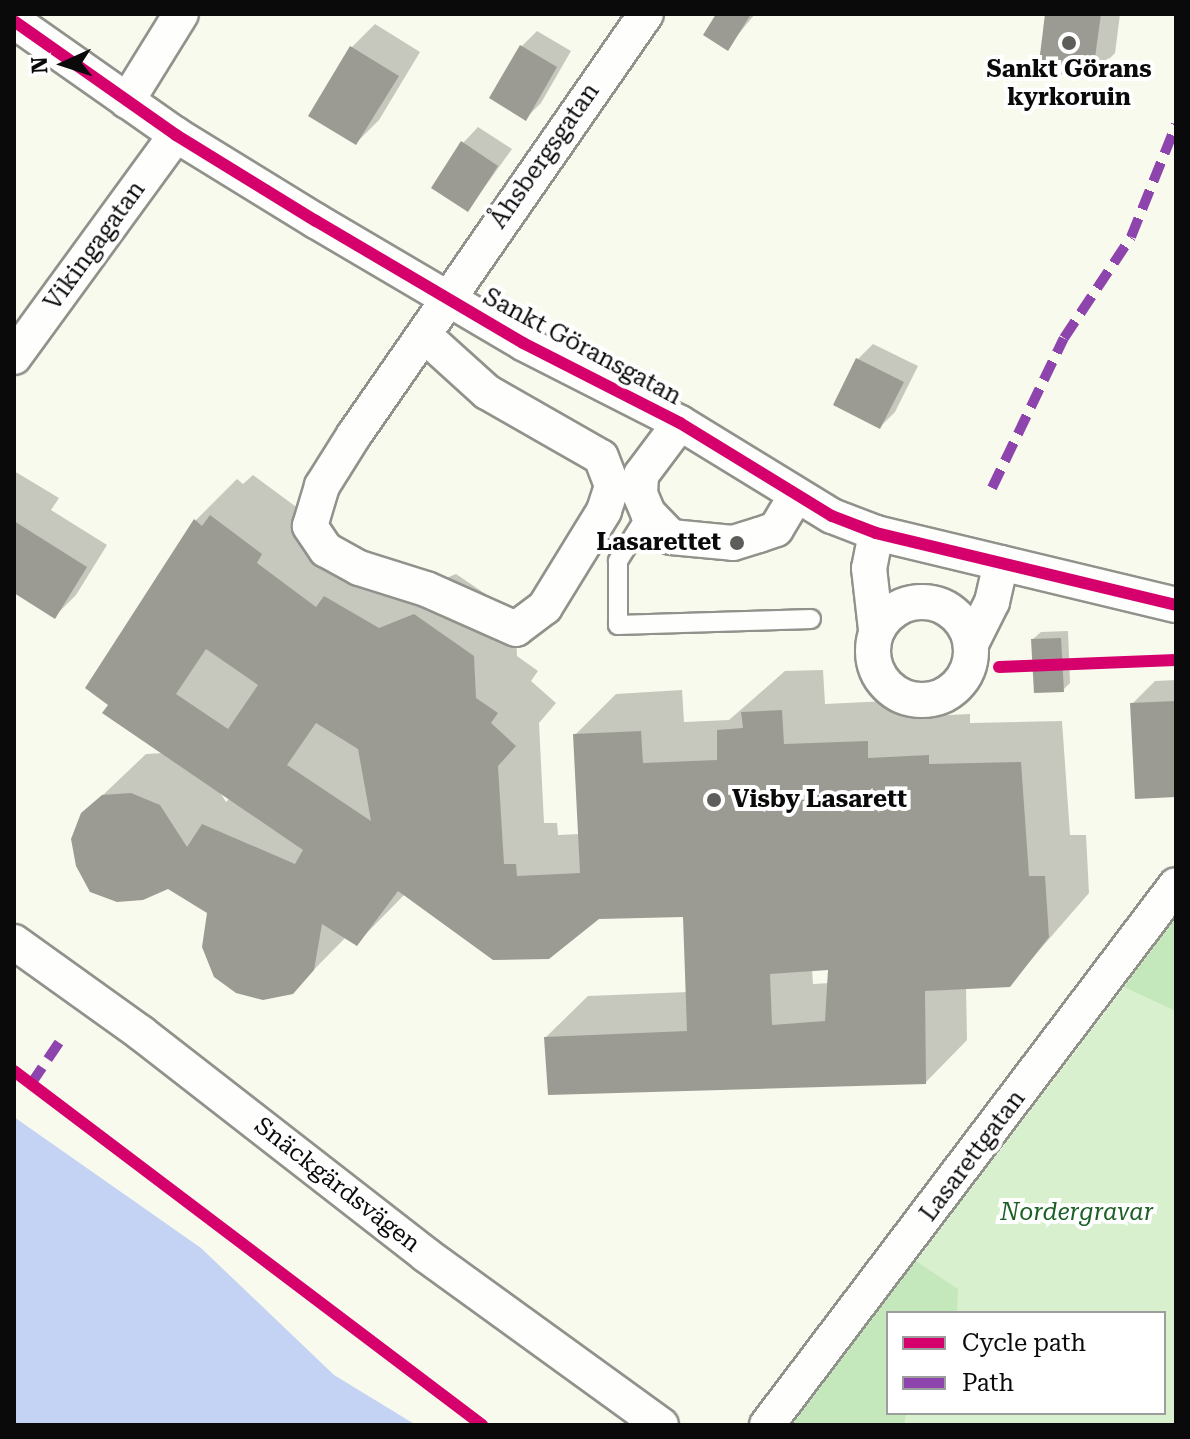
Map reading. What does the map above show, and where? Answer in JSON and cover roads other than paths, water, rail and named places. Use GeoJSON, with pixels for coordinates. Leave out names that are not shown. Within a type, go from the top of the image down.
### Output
{"type":"FeatureCollection","features":[{"type":"Feature","properties":{"kind":"street"},"geometry":{"type":"LineString","coordinates":[[127,101],[181,14]]}},
{"type":"Feature","properties":{"kind":"street","name":"Åhsbergsgatan"},"geometry":{"type":"LineString","coordinates":[[425,336],[487,392],[601,457],[612,486],[604,511],[545,607],[516,629],[426,589],[359,568],[326,550],[310,526],[322,486],[425,336],[445,298],[646,14]]}},
{"type":"Feature","properties":{"kind":"street","name":"Sankt Göransgatan"},"geometry":{"type":"LineString","coordinates":[[14,21],[176,135],[445,298],[680,423],[796,496],[876,533],[1176,605]]}},
{"type":"Feature","properties":{"kind":"street","name":"Vikingagatan"},"geometry":{"type":"LineString","coordinates":[[14,357],[176,135]]}},
{"type":"Feature","properties":{"kind":"street"},"geometry":{"type":"LineString","coordinates":[[680,423],[641,475],[640,494],[648,513],[671,537],[733,543],[776,529],[796,496]]}},
{"type":"Feature","properties":{"kind":"street"},"geometry":{"type":"LineString","coordinates":[[876,533],[869,568],[876,629],[873,661],[890,689],[920,701],[941,697],[959,684],[970,666],[971,644],[992,602],[1001,563]]}},
{"type":"Feature","properties":{"kind":"street"},"geometry":{"type":"LineString","coordinates":[[876,629],[893,610],[916,601],[929,603],[941,605],[961,620],[971,644]]}},
{"type":"Feature","properties":{"kind":"street","name":"Lasarettgatan"},"geometry":{"type":"LineString","coordinates":[[767,1425],[1176,885]]}},
{"type":"Feature","properties":{"kind":"street","name":"Snäckgärdsvägen"},"geometry":{"type":"LineString","coordinates":[[14,942],[141,1033],[426,1255],[661,1425]]}},
{"type":"Feature","properties":{"kind":"lane"},"geometry":{"type":"LineString","coordinates":[[648,513],[618,561],[618,625],[811,619]]}},
{"type":"Feature","properties":{"kind":"water"},"geometry":{"type":"Polygon","coordinates":[[[14,1117],[201,1248],[334,1375],[416,1425],[14,1425],[14,1117]]]}},
{"type":"Feature","properties":{"kind":"place","name":"Sankt Görans kyrkoruin"},"geometry":{"type":"Point","coordinates":[1069,43]}},
{"type":"Feature","properties":{"kind":"place","name":"Lasarettet"},"geometry":{"type":"Point","coordinates":[737,543]}},
{"type":"Feature","properties":{"kind":"place","name":"Visby Lasarett"},"geometry":{"type":"Point","coordinates":[714,800]}},
{"type":"Feature","properties":{"kind":"park label","name":"Nordergravar"},"geometry":{"type":"Point","coordinates":[1077,1213]}}]}
